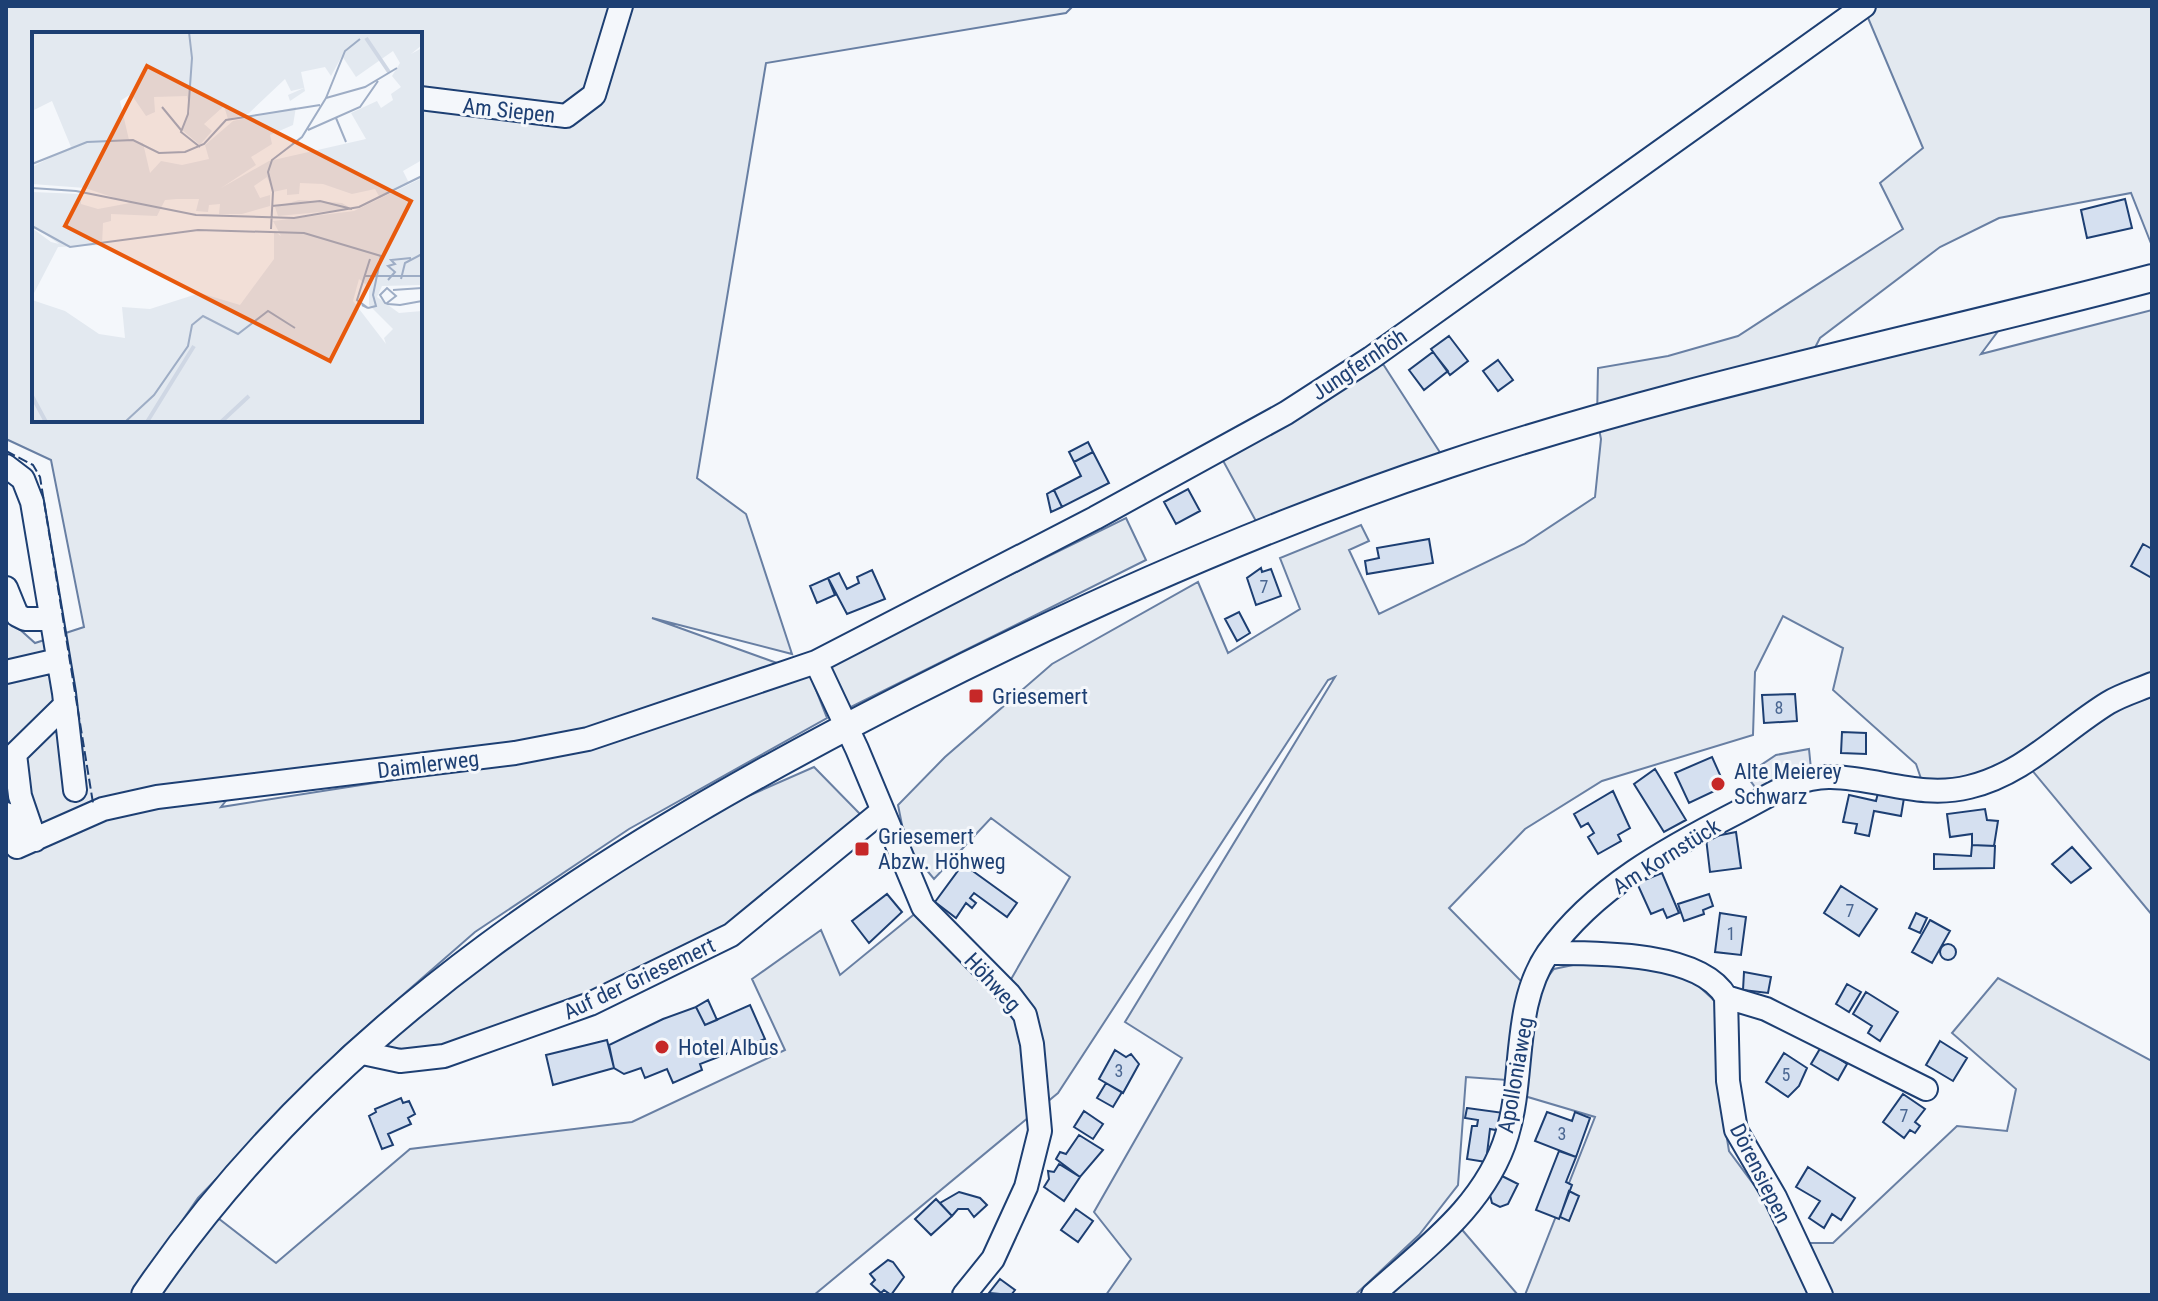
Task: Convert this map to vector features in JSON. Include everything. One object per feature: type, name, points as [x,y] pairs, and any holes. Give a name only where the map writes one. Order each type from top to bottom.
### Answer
[{"type":"main road","points":[[145,1295],[210,1207],[274,1135],[358,1052],[475,952],[701,804],[1026,635],[1239,540],[1453,463],[1597,419],[2152,278]]},
{"type":"street","name":"Am Siepen","points":[[422,98],[566,116],[594,95],[621,6]]},
{"type":"street","name":"Jungfernhöh","points":[[816,662],[992,573],[1286,413],[1371,358],[1864,6]]},
{"type":"street","points":[[6,466],[23,479],[32,502],[75,790]]},
{"type":"street","points":[[6,588],[17,615],[25,619],[50,619]]},
{"type":"street","points":[[6,672],[58,660]]},
{"type":"street","name":"Höhweg","points":[[816,662],[923,907],[1009,994],[1025,1015],[1032,1044],[1040,1131],[1026,1187],[993,1259],[964,1295]]},
{"type":"street","name":"Daimlerweg","points":[[26,843],[103,809],[157,797],[515,753],[588,739],[816,662]]},
{"type":"street","name":"Am Kornstück","points":[[1548,953],[1588,909],[1626,877],[1691,836],[1791,784],[1829,777],[1877,782],[1926,793],[1968,788],[2026,763],[2109,702],[2152,684]]},
{"type":"street","points":[[26,843],[15,754],[64,706]]},
{"type":"street","name":"Auf der Griesemert","points":[[358,1052],[400,1061],[444,1056],[590,1004],[731,935],[882,811]]},
{"type":"street","points":[[6,814],[26,843]]},
{"type":"street","points":[[1548,953],[1602,953],[1651,959],[1695,973],[1715,984],[1726,997],[1766,1009],[1926,1089]]},
{"type":"street","name":"Apolloniaweg","points":[[1373,1295],[1464,1213],[1492,1172],[1507,1134],[1529,989],[1548,953]]},
{"type":"street","name":"Dörensiepen","points":[[1726,997],[1729,1096],[1736,1130],[1775,1197],[1821,1295]]},
{"type":"shaded area","points":[[6,6],[1073,6],[1066,13],[766,63],[697,478],[746,514],[792,654],[652,618],[799,671],[588,737],[233,792],[221,807],[585,750],[809,672],[827,718],[629,829],[475,932],[342,1048],[198,1198],[131,1295],[6,1295],[6,617],[35,643],[84,627],[51,460],[6,439]]},
{"type":"shaded area","points":[[1863,6],[2152,6],[2152,246],[2131,193],[1999,218],[1940,247],[1820,338],[1807,363],[2010,315],[1981,354],[2152,310],[2152,915],[2026,763],[1926,793],[1916,764],[1833,690],[1843,648],[1783,616],[1755,672],[1753,735],[1602,781],[1525,829],[1449,908],[1522,982],[1507,1080],[1466,1077],[1458,1185],[1419,1235],[1355,1295],[1106,1295],[1131,1259],[1094,1212],[1182,1058],[1125,1022],[1335,677],[1328,680],[1058,1093],[814,1295],[160,1295],[214,1215],[276,1263],[410,1149],[632,1122],[785,1050],[752,979],[821,930],[840,975],[923,907],[1010,981],[1070,877],[991,818],[934,879],[906,845],[898,805],[945,757],[1052,664],[1198,582],[1228,653],[1300,609],[1280,558],[1361,525],[1369,541],[1349,550],[1379,614],[1524,544],[1595,497],[1601,439],[1597,419],[1598,368],[1668,356],[1738,336],[1903,229],[1880,183],[1923,148]]},
{"type":"shaded area","points":[[1383,364],[1441,454],[1257,523],[1221,457]]},
{"type":"shaded area","points":[[1126,518],[1146,560],[849,708],[829,664]]},
{"type":"shaded area","points":[[1809,749],[1812,779],[1764,799],[1749,779],[1761,765],[1776,755]]},
{"type":"shaded area","points":[[814,767],[860,814],[731,935],[444,1056],[358,1052],[635,846]]},
{"type":"shaded area","points":[[1611,957],[1693,981],[1716,1002],[1719,1089],[1729,1151],[1797,1243],[1833,1243],[1957,1126],[2007,1131],[2016,1089],[1952,1033],[1998,978],[2152,1061],[2152,1295],[1525,1295],[1595,1117],[1521,1095],[1536,992],[1554,969]]},
{"type":"shaded area","points":[[1458,1225],[1518,1295],[1378,1295]]},
{"type":"building","points":[[2125,199],[2132,228],[2087,238],[2081,210]]},
{"type":"building","points":[[1449,336],[1468,361],[1450,375],[1431,349]]},
{"type":"building","points":[[1433,352],[1448,371],[1424,390],[1409,370]]},
{"type":"building","points":[[1498,360],[1513,380],[1498,391],[1483,371]]},
{"type":"building","points":[[1088,442],[1093,452],[1074,462],[1069,452]]},
{"type":"building","points":[[1093,452],[1109,483],[1062,507],[1054,490],[1081,476],[1074,462]]},
{"type":"building","points":[[1188,489],[1200,511],[1176,524],[1164,502]]},
{"type":"building","points":[[1054,490],[1062,507],[1051,512],[1047,494]]},
{"type":"building","points":[[1429,539],[1433,563],[1367,574],[1365,561],[1379,558],[1377,548]]},
{"type":"building","points":[[2143,544],[2152,549],[2152,578],[2131,566]]},
{"type":"building","points":[[1261,568],[1262,572],[1271,569],[1281,596],[1256,605],[1247,578]]},
{"type":"building","points":[[872,570],[885,599],[847,614],[828,578],[839,573],[847,589],[859,583],[857,577]]},
{"type":"building","points":[[828,578],[835,595],[817,603],[810,586]]},
{"type":"building","points":[[1239,612],[1250,633],[1237,641],[1225,619]]},
{"type":"building","points":[[1795,694],[1797,721],[1764,723],[1762,695]]},
{"type":"building","points":[[1842,732],[1866,733],[1866,754],[1841,753]]},
{"type":"building","points":[[1712,757],[1725,786],[1689,803],[1675,773]]},
{"type":"building","points":[[1655,769],[1686,820],[1664,832],[1634,784]]},
{"type":"building","points":[[1613,791],[1630,828],[1618,835],[1621,841],[1598,854],[1588,837],[1594,833],[1588,823],[1581,827],[1574,814]]},
{"type":"building","points":[[1878,793],[1904,798],[1901,816],[1874,811],[1869,836],[1855,833],[1857,824],[1843,822],[1849,795],[1876,801]]},
{"type":"building","points":[[1985,809],[1987,820],[1998,821],[1994,846],[1972,845],[1972,834],[1950,837],[1947,814]]},
{"type":"building","points":[[1736,832],[1741,868],[1710,872],[1706,838]]},
{"type":"building","points":[[1972,845],[1995,846],[1994,868],[1934,869],[1934,854],[1971,856]]},
{"type":"building","points":[[2072,847],[2091,868],[2071,883],[2052,864]]},
{"type":"building","points":[[963,864],[1017,903],[1007,917],[974,893],[970,898],[976,903],[972,908],[966,903],[956,918],[935,902]]},
{"type":"building","points":[[1662,873],[1679,913],[1667,918],[1663,909],[1651,914],[1637,883]]},
{"type":"building","points":[[1841,886],[1877,909],[1859,936],[1824,913]]},
{"type":"building","points":[[887,894],[902,912],[869,943],[852,921]]},
{"type":"building","points":[[1709,894],[1713,906],[1703,910],[1704,914],[1684,921],[1678,904]]},
{"type":"building","points":[[1720,913],[1746,917],[1741,955],[1715,952]]},
{"type":"building","points":[[1916,913],[1927,918],[1920,933],[1909,928]]},
{"type":"building","points":[[1930,920],[1950,931],[1932,963],[1912,952]]},
{"type":"building","points":[[1948,944],[1954,946],[1954,958],[1948,960],[1942,958],[1940,952],[1942,946]]},
{"type":"building","points":[[1744,972],[1771,977],[1768,993],[1743,990]]},
{"type":"building","points":[[1847,984],[1861,992],[1849,1012],[1836,1004]]},
{"type":"building","points":[[1866,992],[1898,1012],[1880,1041],[1868,1033],[1872,1026],[1853,1014]]},
{"type":"building","points":[[708,1000],[717,1020],[705,1025],[696,1007]]},
{"type":"building","points":[[750,1005],[765,1039],[700,1064],[702,1070],[673,1083],[667,1069],[645,1078],[641,1068],[624,1074],[614,1068],[609,1045],[663,1019],[696,1007],[705,1025]]},
{"type":"building","points":[[607,1040],[614,1068],[553,1085],[546,1055]]},
{"type":"building","points":[[1940,1041],[1967,1058],[1953,1081],[1926,1065]]},
{"type":"building","points":[[1821,1047],[1847,1064],[1838,1080],[1811,1064]]},
{"type":"building","points":[[1115,1050],[1126,1057],[1131,1054],[1139,1064],[1123,1093],[1099,1079]]},
{"type":"building","points":[[1784,1053],[1807,1068],[1799,1086],[1788,1097],[1766,1082]]},
{"type":"building","points":[[1106,1083],[1122,1092],[1113,1107],[1097,1098]]},
{"type":"building","points":[[1903,1094],[1925,1109],[1915,1122],[1920,1126],[1915,1133],[1910,1130],[1904,1138],[1883,1122]]},
{"type":"building","points":[[401,1098],[403,1103],[409,1101],[415,1114],[408,1118],[411,1124],[388,1134],[393,1145],[382,1149],[369,1116],[376,1112],[375,1109]]},
{"type":"building","points":[[1467,1108],[1504,1113],[1501,1131],[1490,1129],[1486,1162],[1467,1159],[1472,1126],[1477,1126],[1478,1120],[1465,1118]]},
{"type":"building","points":[[1084,1111],[1103,1124],[1093,1139],[1074,1127]]},
{"type":"building","points":[[1547,1112],[1572,1121],[1575,1112],[1590,1118],[1576,1157],[1535,1141]]},
{"type":"building","points":[[1079,1135],[1103,1150],[1080,1177],[1056,1159],[1060,1152],[1066,1154]]},
{"type":"building","points":[[1559,1151],[1576,1157],[1566,1182],[1572,1185],[1559,1219],[1536,1210]]},
{"type":"building","points":[[1059,1164],[1080,1177],[1064,1201],[1044,1187],[1049,1179],[1048,1171],[1054,1172]]},
{"type":"building","points":[[1808,1167],[1855,1198],[1841,1220],[1832,1214],[1824,1228],[1809,1218],[1820,1201],[1796,1187]]},
{"type":"building","points":[[1500,1175],[1518,1184],[1508,1204],[1500,1207],[1492,1203],[1490,1195]]},
{"type":"building","points":[[1569,1191],[1579,1196],[1569,1221],[1560,1217]]},
{"type":"building","points":[[959,1192],[980,1198],[987,1205],[974,1217],[968,1209],[958,1209],[952,1216],[940,1203]]},
{"type":"building","points":[[936,1199],[952,1216],[931,1235],[915,1219]]},
{"type":"building","points":[[1076,1209],[1093,1221],[1078,1242],[1061,1230]]},
{"type":"building","points":[[888,1260],[904,1277],[891,1295],[884,1290],[881,1293],[871,1284],[875,1280],[870,1274]]},
{"type":"building","points":[[1000,1279],[1015,1290],[1011,1295],[989,1293]]},
{"type":"fence","points":[[6,451],[33,465],[40,477],[93,803]]},
{"type":"place","name":"Griesemert","points":[[976,696]]},
{"type":"place","name":"Alte Meierey Schwarz","points":[[1718,784]]},
{"type":"place","name":"Griesemert Abzw. Höhweg","points":[[862,849]]},
{"type":"place","name":"Hotel Albus","points":[[662,1047]]}]
